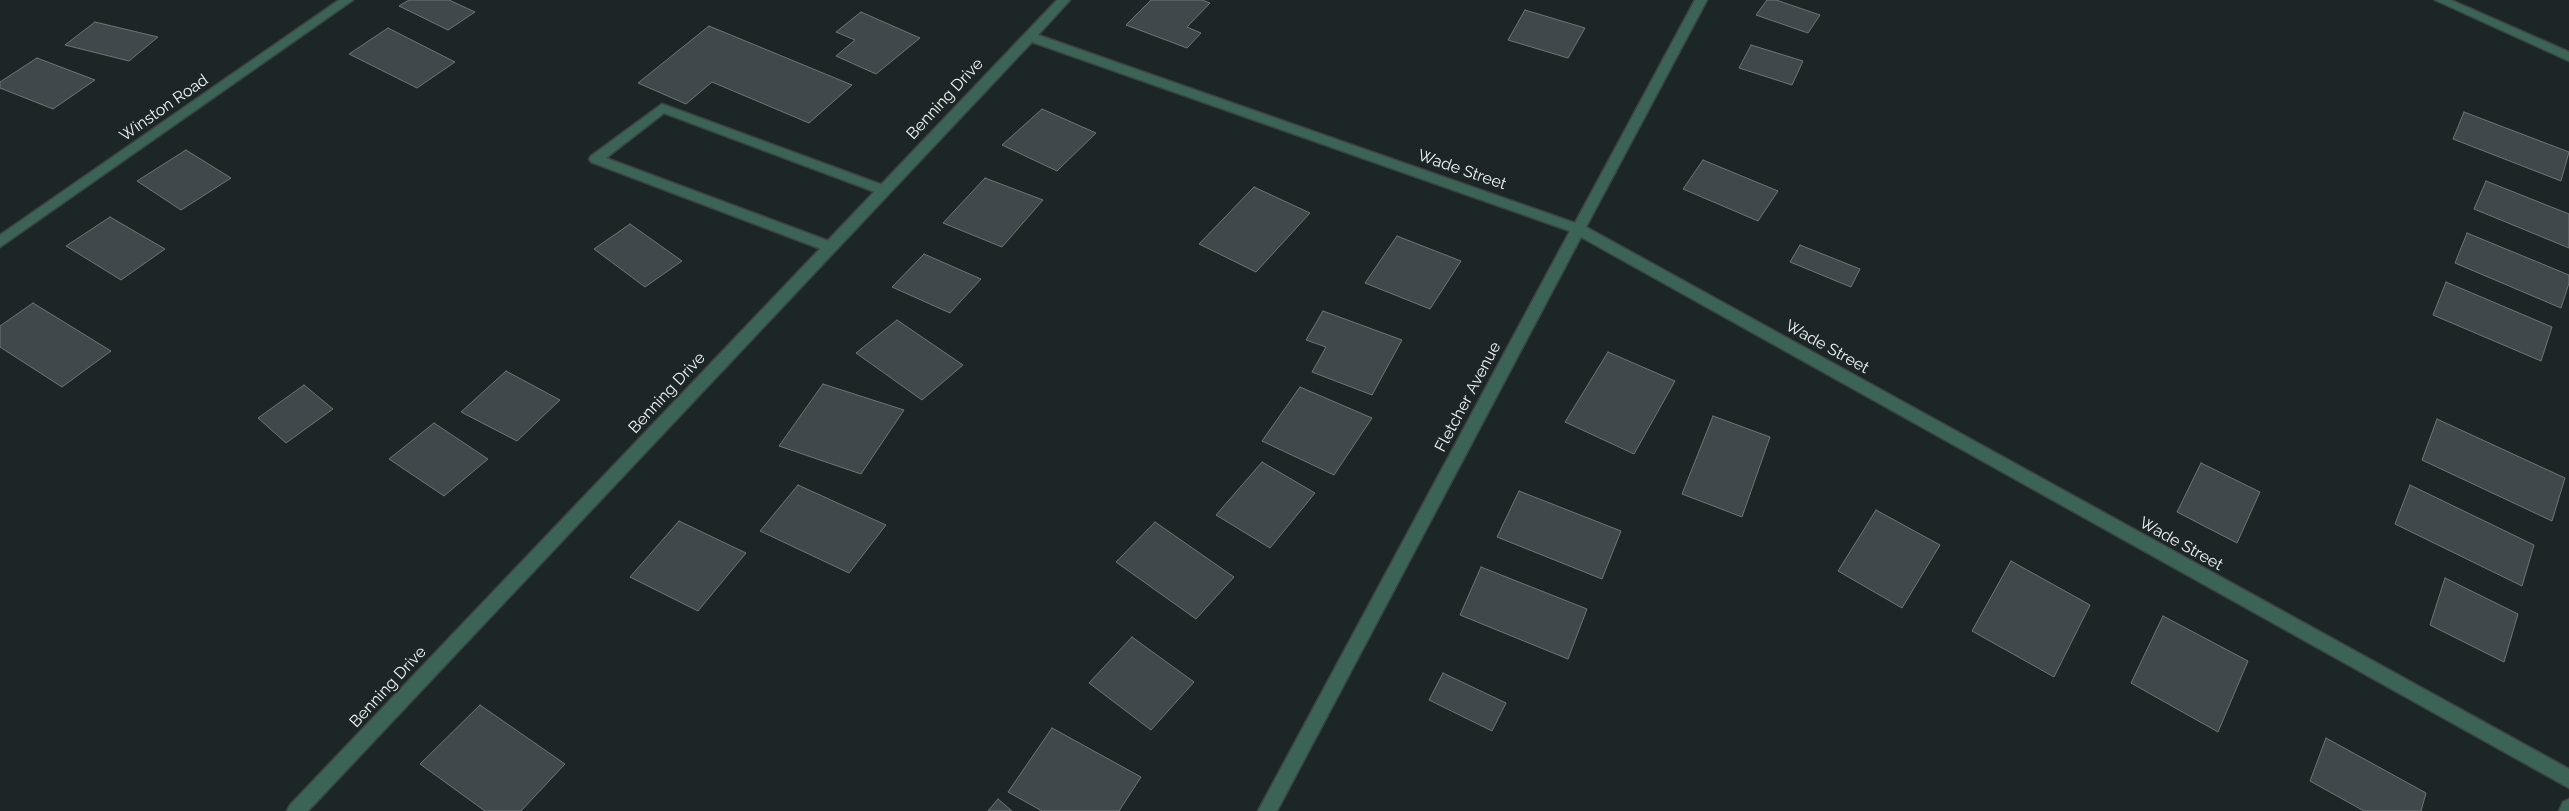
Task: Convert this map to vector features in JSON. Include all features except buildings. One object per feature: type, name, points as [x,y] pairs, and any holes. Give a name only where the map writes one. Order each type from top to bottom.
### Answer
[{"type":"street","name":"Winston Road","points":[[0,242],[347,0]]},
{"type":"street","name":"Benning Drive","points":[[296,811],[1064,0]]},
{"type":"street","name":"Fletcher Avenue","points":[[1267,811],[1701,0]]},
{"type":"street","points":[[2442,0],[2569,57]]},
{"type":"street","name":"Wade Street","points":[[1028,36],[1578,229],[2569,779]]},
{"type":"street","points":[[829,247],[596,159],[662,108],[883,190]]}]
